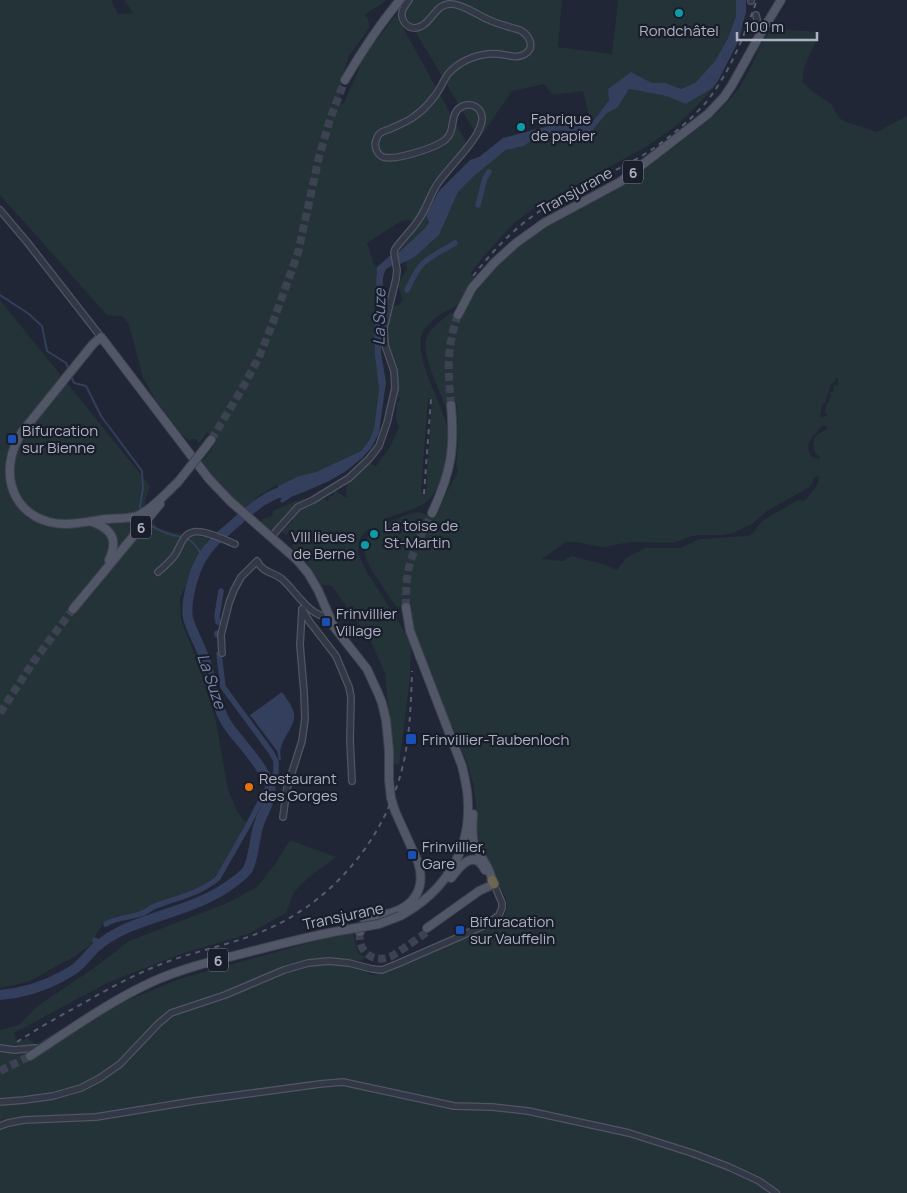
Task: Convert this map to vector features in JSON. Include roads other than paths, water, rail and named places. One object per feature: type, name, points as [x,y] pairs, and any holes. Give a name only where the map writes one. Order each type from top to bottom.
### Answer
[{"type":"main road","points":[[346,80],[362,51],[400,0]]},
{"type":"main road","name":"Transjurane","points":[[458,315],[462,304],[472,288],[494,263],[516,243],[544,223],[620,182],[708,114],[732,85],[781,0]]},
{"type":"main road","points":[[178,482],[150,508],[139,515],[93,522],[60,523],[46,521],[30,512],[20,502],[13,491],[9,474],[10,458],[13,446],[22,432],[86,352],[101,337],[209,479],[230,502],[297,560],[308,573],[338,632],[367,669],[382,703],[388,735],[388,780],[390,794],[395,811],[421,873],[420,885],[415,898],[405,907],[382,915],[360,931]]},
{"type":"main road","points":[[432,513],[442,492],[451,462],[453,448],[451,406]]},
{"type":"main road","name":"6","points":[[74,609],[178,482],[209,441]]},
{"type":"main road","points":[[93,522],[105,527],[113,540],[113,552],[103,573]]},
{"type":"main road","name":"Transjurane","points":[[30,1056],[116,1001],[169,975],[210,962],[317,934],[360,931],[400,916],[424,902],[441,885],[459,855],[463,844],[468,816],[467,789],[458,754],[410,630],[406,607]]},
{"type":"main road","points":[[467,789],[473,804],[473,839],[493,882]]},
{"type":"main road","points":[[441,885],[450,880],[462,864],[473,860],[483,866],[493,882]]},
{"type":"main road","points":[[427,928],[493,882]]},
{"type":"street","points":[[269,535],[298,507],[349,478],[369,460],[379,446],[387,424],[394,394],[394,371],[386,345],[384,328],[395,284],[395,249],[420,218],[436,186],[472,142],[481,126],[481,113],[473,104],[462,106],[454,114],[452,129],[446,140],[427,149],[401,156],[390,158],[378,154],[375,143],[377,136],[417,114],[430,102],[448,75],[465,61],[476,56],[488,54],[521,56],[526,54],[530,48],[528,37],[520,30],[488,20],[452,3],[440,7],[424,24],[416,28],[410,27],[404,23],[402,16],[402,10],[409,0]]},
{"type":"street","points":[[756,15],[759,28]]},
{"type":"street","points":[[0,210],[101,337]]},
{"type":"street","points":[[158,572],[171,560],[186,536],[191,533],[214,535],[235,544]]},
{"type":"street","points":[[222,654],[221,635],[229,603],[241,577],[257,561],[264,571],[281,579],[301,600],[319,614],[324,617],[330,617]]},
{"type":"street","points":[[283,817],[287,788],[302,740],[305,719],[300,645],[301,600]]},
{"type":"street","points":[[302,610],[336,656],[350,687],[352,781]]},
{"type":"street","points":[[0,1102],[53,1096],[81,1088],[120,1064],[171,1013],[225,995],[284,970],[308,963],[329,961],[382,970],[459,937],[487,924],[499,915],[502,903],[493,882]]},
{"type":"street","points":[[0,1048],[14,1050],[35,1048]]},
{"type":"street","points":[[0,1126],[24,1120],[78,1119],[103,1116],[194,1101],[343,1082],[454,1106],[492,1107],[528,1111],[630,1133],[729,1167],[759,1181],[776,1193]]},
{"type":"water","name":"La Suze","points":[[736,0],[746,0],[746,12],[739,40],[713,88],[686,104],[666,96],[629,89],[618,107],[606,114],[593,130],[587,133],[580,134],[561,130],[532,140],[524,146],[506,150],[474,176],[458,192],[439,235],[415,257],[386,269],[383,277],[381,353],[386,382],[379,433],[371,448],[346,471],[282,503],[280,501],[282,498],[279,498],[278,486],[299,476],[316,472],[361,451],[370,439],[374,428],[379,390],[374,330],[378,306],[377,267],[391,255],[397,254],[425,228],[429,222],[426,215],[439,191],[470,160],[479,157],[503,138],[556,124],[591,124],[609,100],[608,89],[631,72],[652,83],[666,83],[681,89],[695,83],[715,61],[728,38],[736,16]]},
{"type":"water","points":[[282,692],[292,708],[294,719],[282,744],[281,760],[279,760],[277,751],[250,715]]},
{"type":"waterway","points":[[478,205],[485,178],[489,172]]},
{"type":"waterway","points":[[407,290],[424,263],[455,243]]},
{"type":"waterway","points":[[0,295],[29,314],[42,326],[47,351],[66,363],[69,370]]},
{"type":"waterway","points":[[70,374],[74,383],[86,386],[101,416],[142,471],[141,512]]},
{"type":"waterway","name":"La Suze","points":[[0,995],[16,993],[54,981],[75,968],[95,948],[114,934],[209,897],[234,882],[248,869],[258,827],[271,790],[263,771],[229,727],[221,712],[187,611],[196,569],[213,543],[264,500],[291,489]]},
{"type":"waterway","points":[[147,522],[152,527],[191,541],[203,557]]},
{"type":"waterway","points":[[218,622],[217,616],[221,591]]},
{"type":"waterway","name":"La Suze","points":[[106,924],[142,913],[153,907],[195,892],[218,878],[276,772],[276,761],[271,752],[223,687],[219,654]]},
{"type":"waterway","points":[[95,940],[96,947]]},
{"type":"tunnel","points":[[211,440],[259,357],[272,325],[298,253],[319,157],[330,119],[345,80]]},
{"type":"tunnel","points":[[451,405],[449,360],[451,339],[458,315]]},
{"type":"tunnel","points":[[406,607],[409,566],[415,548],[432,513]]},
{"type":"tunnel","points":[[0,713],[34,661],[73,609]]},
{"type":"tunnel","points":[[360,932],[360,940],[366,953],[383,959],[397,953],[427,932],[427,928]]},
{"type":"tunnel","points":[[0,1071],[30,1056]]},
{"type":"railway","points":[[473,276],[503,242],[528,220],[560,199],[650,151],[694,115],[712,95],[728,70],[757,0]]},
{"type":"railway","points":[[424,494],[431,399]]},
{"type":"railway","points":[[17,1042],[107,990],[145,971],[177,958],[243,939],[268,929],[315,901],[336,883],[370,841],[384,817],[395,791],[403,765],[407,742],[411,707],[412,671]]},
{"type":"place","name":"Rondchâtel","points":[[679,13]]},
{"type":"place","name":"Fabrique de papier","points":[[521,127]]},
{"type":"place","name":"Bifurcation sur Bienne","points":[[12,439]]},
{"type":"place","name":"La toise de St-Martin","points":[[374,534]]},
{"type":"place","name":"VIII lieues de Berne","points":[[365,545]]},
{"type":"place","name":"Frinvillier Village","points":[[326,622]]},
{"type":"place","name":"Frinvillier-Taubenloch","points":[[411,739]]},
{"type":"place","name":"Restaurant des Gorges","points":[[249,787]]},
{"type":"place","name":"Frinvillier, Gare","points":[[412,855]]},
{"type":"place","name":"Bifuracation sur Vauffelin","points":[[460,930]]}]
